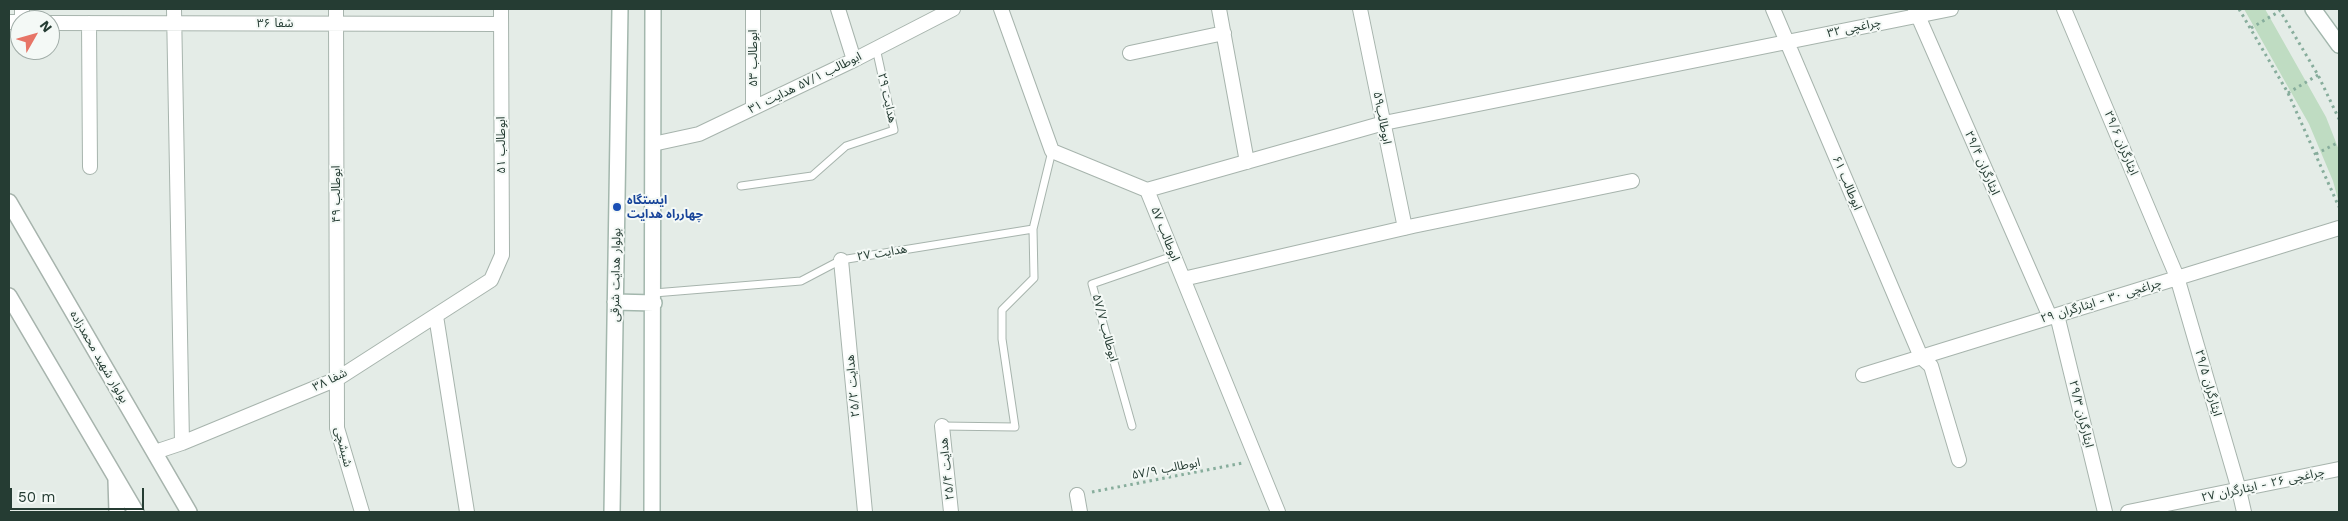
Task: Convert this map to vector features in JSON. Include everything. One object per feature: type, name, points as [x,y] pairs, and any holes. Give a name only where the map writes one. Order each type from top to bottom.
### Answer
[{"type":"main road","name":"بولوار هدایت شرقی","points":[[612,512],[620,9]]},
{"type":"main road","points":[[652,512],[654,298],[653,9]]},
{"type":"main road","points":[[2312,9],[2339,45]]},
{"type":"main road","name":"بولوار شهید محمدزاده","points":[[9,202],[190,512]]},
{"type":"main road","points":[[9,296],[136,512]]},
{"type":"main road","points":[[615,302],[654,298]]},
{"type":"main road","points":[[116,478],[117,512]]},
{"type":"street","points":[[174,9],[182,443]]},
{"type":"street","name":"ابوطالب ۴۹","points":[[336,9],[337,379]]},
{"type":"street","name":"ابوطالب ۵۱","points":[[491,280],[502,255],[501,9]]},
{"type":"street","name":"ابوطالب ۵۳","points":[[754,9],[754,108]]},
{"type":"street","points":[[838,9],[854,60]]},
{"type":"street","name":"ابوطالب ۵۷/۱ هدایت ۳۱","points":[[653,144],[699,134],[854,60],[953,9]]},
{"type":"street","points":[[1001,9],[1052,151]]},
{"type":"street","points":[[1219,9],[1247,162]]},
{"type":"street","name":"ابوطالب۵۹","points":[[1360,9],[1405,228]]},
{"type":"street","name":"ابوطالب ۶۱","points":[[1773,9],[1921,358],[1931,366],[1959,460]]},
{"type":"street","name":"چراغچی ۳۲","points":[[1147,190],[1384,123],[1787,42],[1916,12],[1951,9]]},
{"type":"street","name":"ایثارگران ۲۹/۶","points":[[2064,9],[2177,277]]},
{"type":"street","name":"ایثارگران ۲۹/۴","points":[[1916,12],[2053,316]]},
{"type":"street","name":"شفا ۳۶","points":[[60,22],[501,24]]},
{"type":"street","points":[[89,23],[90,167]]},
{"type":"street","points":[[1130,53],[1224,33]]},
{"type":"street","name":"ابوطالب ۵۷","points":[[1052,151],[1147,190],[1278,512]]},
{"type":"street","points":[[1183,279],[1405,228],[1632,181]]},
{"type":"street","name":"چراغچی ۳۰ - ایثارگران ۲۹","points":[[1863,375],[2339,228]]},
{"type":"street","name":"هدایت ۲۵/۲","points":[[841,260],[865,512]]},
{"type":"street","name":"ایثارگران ۲۹/۵","points":[[2177,277],[2244,512]]},
{"type":"street","name":"شفا ۳۸","points":[[154,452],[182,443],[337,379],[491,280]]},
{"type":"street","points":[[436,316],[467,512]]},
{"type":"street","name":"ایثارگران ۲۹/۳","points":[[2053,316],[2105,512]]},
{"type":"street","name":"شیشچی","points":[[337,379],[337,428],[362,512]]},
{"type":"street","name":"هدایت ۲۵/۴","points":[[942,426],[951,512]]},
{"type":"street","name":"چراغچی ۲۶ - ایثارگران ۲۷","points":[[2128,512],[2339,469]]},
{"type":"street","points":[[1077,495],[1080,512]]},
{"type":"lane","name":"هدایت ۲۹","points":[[741,186],[812,176],[846,146],[894,130],[876,48]]},
{"type":"lane","points":[[942,426],[1015,427],[1002,339],[1002,310],[1034,278],[1033,229],[1052,151]]},
{"type":"lane","name":"هدایت ۲۷","points":[[654,298],[801,281],[841,260],[1033,229]]},
{"type":"lane","name":"ابوطالب ۵۷/۷","points":[[1132,426],[1092,284],[1173,256]]},
{"type":"path","points":[[2240,9],[2288,94],[2339,207]]},
{"type":"path","points":[[2251,28],[2280,10],[2318,75],[2339,119]]},
{"type":"path","points":[[2288,94],[2318,75]]},
{"type":"path","points":[[2316,154],[2339,142]]},
{"type":"path","name":"ابوطالب ۵۷/۹","points":[[1077,495],[1257,460]]},
{"type":"green space","points":[[2244,9],[2265,9],[2326,117],[2339,150],[2339,203],[2333,181],[2309,124]]},
{"type":"place","name":"ایستگاه چهارراه هدایت","points":[[617,207]]}]
